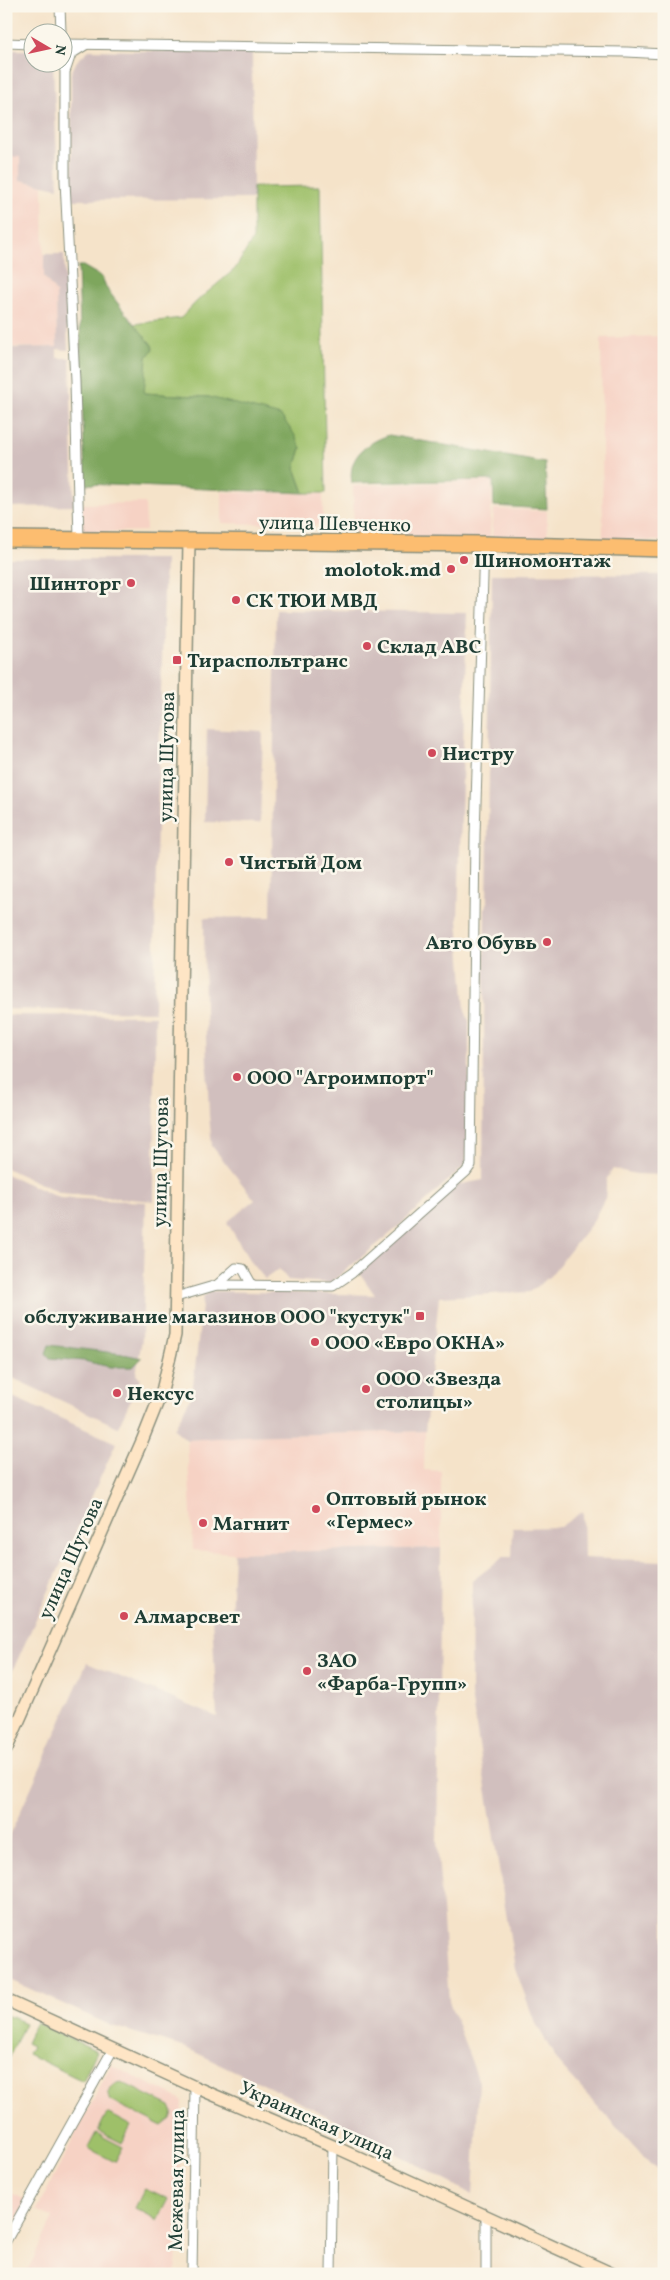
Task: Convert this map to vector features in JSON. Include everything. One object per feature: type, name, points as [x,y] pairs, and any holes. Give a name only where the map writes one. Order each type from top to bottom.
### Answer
[{"type":"highway","name":"улица Шевченко","points":[[6,539],[484,544],[664,549]]},
{"type":"street","points":[[60,6],[61,22]]},
{"type":"street","points":[[6,43],[22,44]]},
{"type":"street","points":[[72,44],[607,51],[664,54]]},
{"type":"street","points":[[72,53],[89,44]]},
{"type":"street","points":[[65,72],[65,181],[74,350],[79,540]]},
{"type":"street","name":"улица Шутова","points":[[6,1750],[157,1406],[169,1366],[175,1335],[189,541]]},
{"type":"street","points":[[176,1298],[217,1285],[334,1286],[352,1273],[466,1172],[471,1164],[476,835],[484,544]]},
{"type":"street","points":[[217,1285],[236,1268],[243,1269],[252,1285]]},
{"type":"street","name":"Украинская улица","points":[[6,2000],[195,2087],[333,2146],[599,2270],[613,2274]]},
{"type":"street","points":[[6,2241],[113,2049]]},
{"type":"street","name":"Межевая улица","points":[[192,2274],[195,2087]]},
{"type":"street","points":[[331,2274],[333,2146]]},
{"type":"street","points":[[486,2216],[486,2274]]},
{"type":"shaded area","points":[[6,50],[22,50],[22,72],[53,72],[58,188],[20,180],[20,157],[6,156]]},
{"type":"shaded area","points":[[89,50],[252,53],[253,199],[72,200],[71,73],[77,61]]},
{"type":"shaded area","points":[[6,156],[20,156],[20,180],[43,185],[44,277],[56,292],[57,347],[6,347]]},
{"type":"shaded area","points":[[44,254],[64,254],[68,350],[57,349],[57,358],[70,358],[74,506],[6,507],[6,348],[57,347],[56,292],[44,277]]},
{"type":"shaded area","points":[[664,336],[664,541],[603,540],[601,338]]},
{"type":"shaded area","points":[[492,481],[490,541],[354,541],[353,486]]},
{"type":"shaded area","points":[[222,492],[323,494],[323,525],[222,523]]},
{"type":"shaded area","points":[[145,503],[146,531],[81,532],[81,504]]},
{"type":"shaded area","points":[[494,509],[547,511],[547,541],[492,540]]},
{"type":"shaded area","points":[[6,559],[165,559],[156,861],[154,1012],[6,1009]]},
{"type":"shaded area","points":[[492,574],[664,575],[664,1175],[636,1174],[613,1169],[606,1180],[606,1196],[592,1223],[550,1276],[530,1292],[439,1297],[425,1431],[245,1436],[187,1440],[174,1429],[192,1395],[203,1297],[210,1291],[375,1295],[359,1272],[456,1185],[483,1180],[485,907],[487,906]]},
{"type":"shaded area","points":[[276,610],[467,613],[458,919],[465,1011],[469,1021],[469,1106],[466,1164],[391,1233],[330,1283],[288,1280],[279,1269],[265,1279],[248,1258],[227,1222],[255,1200],[212,1146],[209,1115],[204,918],[271,917]]},
{"type":"shaded area","points":[[207,729],[263,732],[260,823],[205,822]]},
{"type":"shaded area","points":[[6,1015],[155,1016],[154,1201],[61,1193],[6,1168]]},
{"type":"shaded area","points":[[6,1174],[60,1198],[146,1202],[142,1339],[136,1375],[141,1378],[118,1427],[6,1375]]},
{"type":"shaded area","points":[[6,1394],[116,1443],[6,1685]]},
{"type":"shaded area","name":"Оптовый рынок «Гермес»","points":[[425,1431],[424,1470],[441,1471],[441,1548],[234,1553],[193,1550],[187,1440],[245,1436]]},
{"type":"shaded area","points":[[583,1511],[584,1558],[664,1561],[664,2173],[650,2164],[559,2064],[534,2020],[515,1968],[471,1695],[472,1581],[503,1557],[512,1557],[513,1528],[560,1527]]},
{"type":"shaded area","points":[[441,1548],[437,1841],[449,2001],[479,2082],[473,2195],[301,2102],[186,2048],[112,2026],[6,1978],[6,1844],[87,1663],[217,1717],[212,1617],[231,1617],[234,1553]]},
{"type":"shaded area","points":[[111,2065],[182,2100],[176,2268],[173,2274],[26,2274],[53,2218],[37,2210]]},
{"type":"shaded area","points":[[6,2190],[27,2201],[6,2241]]},
{"type":"green space","points":[[320,186],[326,493],[304,493],[295,468],[301,448],[209,397],[143,393],[147,357],[153,349],[152,345],[134,324],[181,318],[197,301],[235,269],[253,239],[253,187]]},
{"type":"green space","points":[[78,266],[83,266],[102,277],[107,289],[152,345],[153,349],[147,357],[144,393],[209,397],[281,416],[301,448],[295,468],[304,493],[85,484]]},
{"type":"green space","points":[[389,435],[545,463],[547,509],[494,506],[493,480],[352,483],[351,474],[355,458],[373,442]]},
{"type":"green space","points":[[49,1345],[142,1358],[133,1367],[110,1367],[84,1361],[50,1358],[46,1353]]},
{"type":"green space","points":[[6,2015],[25,2023],[6,2064]]},
{"type":"green space","points":[[36,2022],[97,2051],[83,2081],[28,2054],[32,2046],[26,2043]]},
{"type":"green space","points":[[121,2082],[170,2106],[173,2113],[171,2119],[162,2126],[111,2101],[110,2088],[114,2084]]},
{"type":"green space","points":[[107,2113],[131,2126],[122,2143],[98,2131]]},
{"type":"green space","points":[[96,2133],[123,2147],[115,2162],[88,2148]]},
{"type":"green space","points":[[145,2188],[169,2199],[158,2220],[135,2208]]},
{"type":"place","name":"Шиномонтаж","points":[[464,560]]},
{"type":"place","name":"molotok.md","points":[[451,569]]},
{"type":"place","name":"Шинторг","points":[[131,583]]},
{"type":"place","name":"СК ТЮИ МВД","points":[[236,600]]},
{"type":"place","name":"Склад АВС","points":[[367,646]]},
{"type":"place","name":"Тираспольтранс","points":[[177,660]]},
{"type":"place","name":"Нистру","points":[[432,753]]},
{"type":"place","name":"Чистый Дом","points":[[229,862]]},
{"type":"place","name":"Авто Обувь","points":[[547,942]]},
{"type":"place","name":"ООО \"Агроимпорт\"","points":[[237,1077]]},
{"type":"place","name":"обслуживание магазинов ООО \"кустук\"","points":[[420,1316]]},
{"type":"place","name":"ООО «Евро ОКНА»","points":[[315,1342]]},
{"type":"place","name":"ООО «Звезда столицы»","points":[[366,1389]]},
{"type":"place","name":"Нексус","points":[[117,1393]]},
{"type":"place","name":"Оптовый рынок «Гермес»","points":[[316,1509]]},
{"type":"place","name":"Магнит","points":[[203,1523]]},
{"type":"place","name":"Алмарсвет","points":[[124,1616]]},
{"type":"place","name":"ЗАО «Фарба-Групп»","points":[[307,1671]]}]
